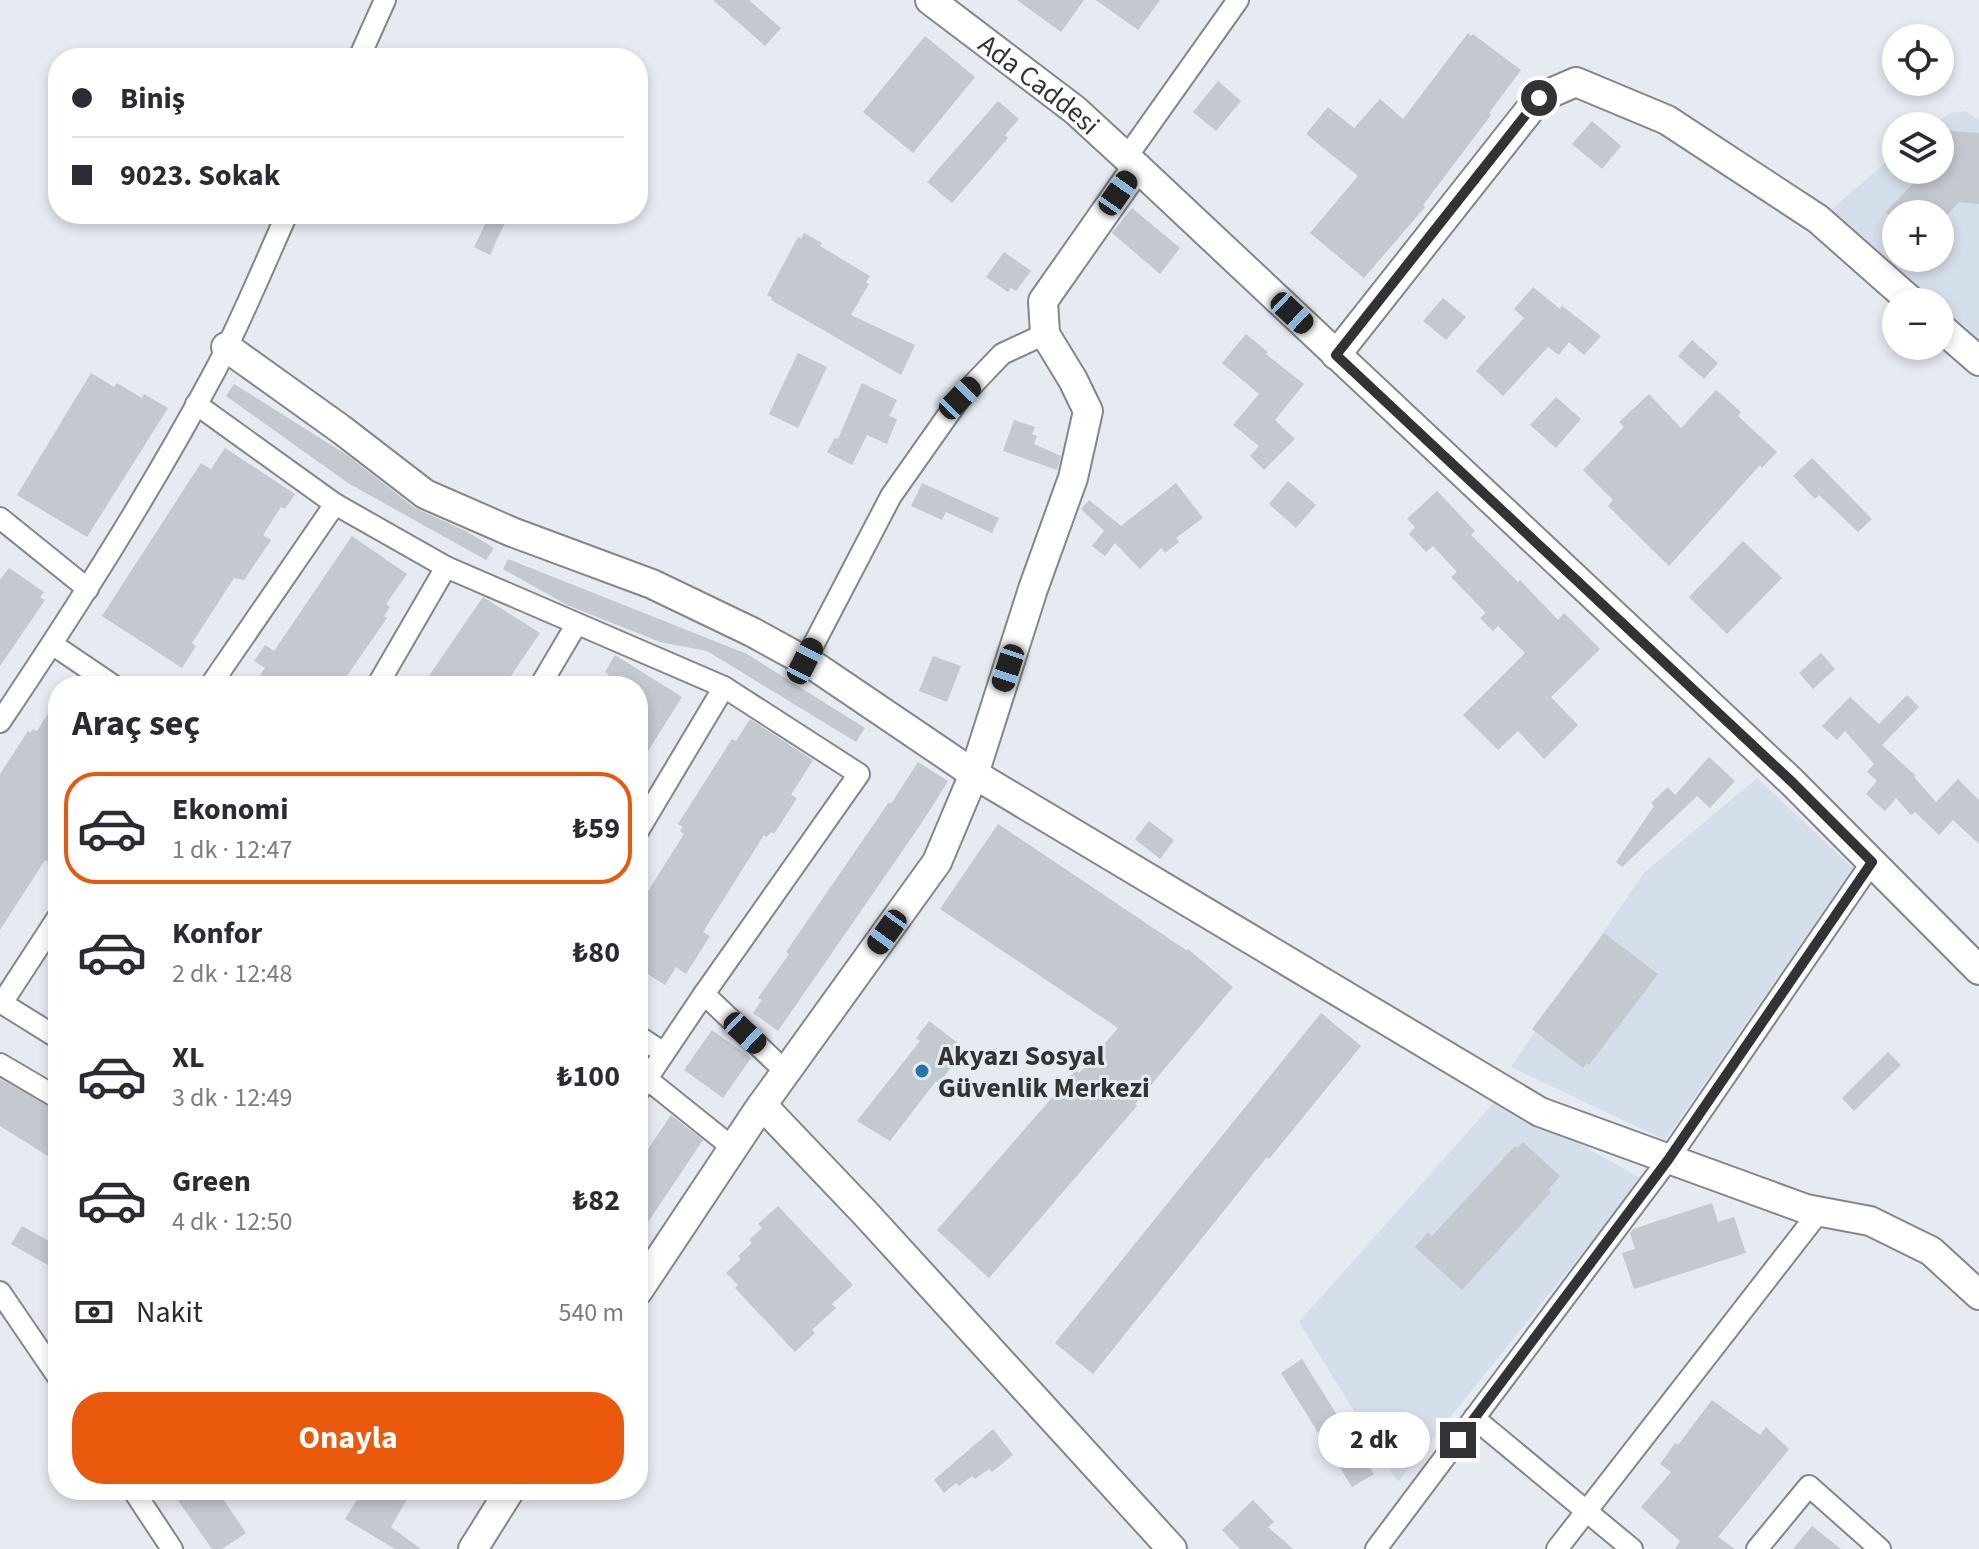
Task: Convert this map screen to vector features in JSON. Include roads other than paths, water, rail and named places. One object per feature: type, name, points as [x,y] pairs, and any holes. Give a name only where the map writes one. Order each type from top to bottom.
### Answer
[{"type":"main road","name":"Ada Caddesi","points":[[930,0],[1075,110],[1792,782],[1979,970]]},
{"type":"main road","points":[[1336,355],[1539,98],[1576,82],[1680,128],[1818,219],[1896,288]]},
{"type":"main road","points":[[648,1276],[762,1105],[937,862],[974,774],[1033,589],[1073,478],[1088,411],[1045,334],[1043,301],[1131,163]]},
{"type":"main road","points":[[1954,339],[1979,361]]},
{"type":"main road","points":[[226,347],[425,494],[512,532],[652,584],[805,661],[974,774],[1540,1112],[1819,1212],[1870,1221],[1931,1251],[1979,1295]]},
{"type":"main road","points":[[762,1105],[865,1213],[1172,1549]]},
{"type":"main road","points":[[473,1549],[504,1500]]},
{"type":"street","points":[[363,48],[385,0]]},
{"type":"street","points":[[1131,163],[1238,0]]},
{"type":"street","points":[[0,722],[88,589],[196,404],[282,224]]},
{"type":"street","points":[[805,661],[891,496],[960,398],[1002,354],[1045,334]]},
{"type":"street","points":[[196,404],[335,504],[446,567],[724,687],[859,774],[648,1077]]},
{"type":"street","points":[[217,676],[335,504]]},
{"type":"street","points":[[0,518],[88,589]]},
{"type":"street","points":[[383,676],[446,567]]},
{"type":"street","points":[[546,676],[576,625]]},
{"type":"street","points":[[52,644],[99,676]]},
{"type":"street","points":[[648,814],[724,687]]},
{"type":"street","points":[[1376,1549],[1668,1160],[1872,862]]},
{"type":"street","points":[[48,932],[1,1002],[48,1032]]},
{"type":"street","points":[[704,994],[786,1072]]},
{"type":"street","points":[[648,1043],[664,1053]]},
{"type":"street","points":[[0,1064],[48,1092]]},
{"type":"street","points":[[648,1090],[733,1148]]},
{"type":"street","points":[[1557,1549],[1819,1212]]},
{"type":"street","points":[[0,1292],[48,1362]]},
{"type":"street","points":[[1474,1418],[1632,1549]]},
{"type":"street","points":[[1757,1549],[1809,1486],[1880,1549]]},
{"type":"street","points":[[140,1500],[172,1549]]},
{"type":"place","name":"Akyazı Sosyal Güvenlik Merkezi","points":[[922,1071]]}]
